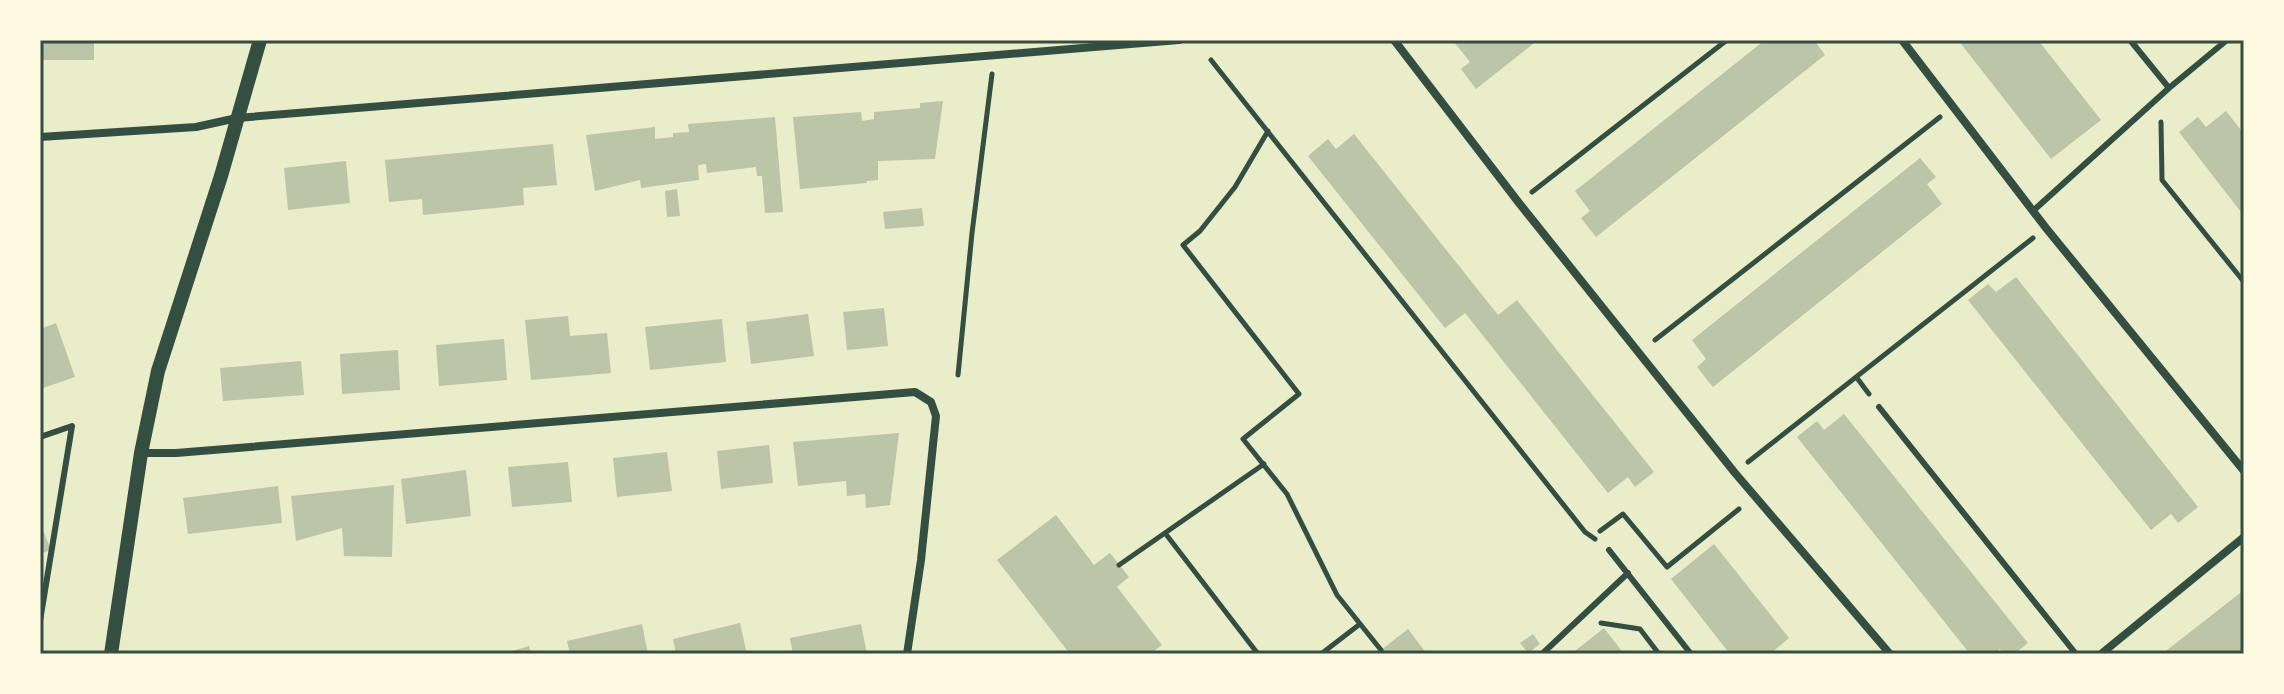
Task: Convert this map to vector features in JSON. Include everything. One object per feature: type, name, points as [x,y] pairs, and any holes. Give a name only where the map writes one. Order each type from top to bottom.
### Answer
[{"type":"street","points":[[111,654],[141,453],[158,371],[221,176],[260,40]]},
{"type":"street","points":[[40,137],[196,127],[237,118],[1179,40]]},
{"type":"street","points":[[1394,40],[1638,353],[1735,473],[1890,654]]},
{"type":"street","points":[[1902,40],[2046,228],[2244,471]]},
{"type":"street","points":[[141,453],[176,453],[915,392],[931,402],[936,416],[921,560],[907,654]]},
{"type":"street","points":[[2101,654],[2244,537]]},
{"type":"lane","points":[[2130,40],[2169,88]]},
{"type":"lane","points":[[2033,211],[2227,40]]},
{"type":"lane","points":[[1879,407],[2076,654]]},
{"type":"lane","points":[[40,437],[72,426],[40,621]]},
{"type":"lane","points":[[1609,550],[1691,654]]},
{"type":"lane","points":[[1542,654],[1628,573]]},
{"type":"path","points":[[1519,203],[1727,40]]},
{"type":"path","points":[[1211,60],[1575,519],[1609,550]]},
{"type":"path","points":[[958,375],[992,72]]},
{"type":"path","points":[[2153,103],[2161,117],[2162,180],[2244,282]]},
{"type":"path","points":[[1638,353],[1953,106]]},
{"type":"path","points":[[1268,131],[1235,187],[1200,231],[1183,245],[1299,394],[1243,439],[1287,494],[1337,595],[1381,650]]},
{"type":"path","points":[[1735,473],[2046,228]]},
{"type":"path","points":[[1119,565],[1264,464]]},
{"type":"path","points":[[1593,538],[1623,514],[1667,567],[1755,496]]},
{"type":"path","points":[[1165,533],[1258,654]]},
{"type":"path","points":[[1579,620],[1640,629],[1659,654]]},
{"type":"path","points":[[1321,654],[1360,624]]},
{"type":"building","points":[[40,40],[94,40],[94,60],[40,60]]},
{"type":"building","points":[[1538,40],[1476,89],[1461,69],[1470,62],[1454,42]]},
{"type":"building","points":[[1765,40],[1814,40],[1825,55],[1596,237],[1581,218],[1590,211],[1575,191]]},
{"type":"building","points":[[1958,40],[2038,40],[2101,120],[2051,159]]},
{"type":"building","points":[[943,101],[935,159],[878,161],[878,180],[800,189],[793,117],[861,112],[862,121],[874,119],[874,112],[920,108],[920,103]]},
{"type":"building","points":[[2226,111],[2244,134],[2244,216],[2179,132],[2198,117],[2206,127]]},
{"type":"building","points":[[775,117],[783,212],[765,213],[762,176],[757,176],[756,167],[707,173],[706,164],[698,165],[699,180],[641,188],[640,180],[595,191],[586,135],[655,127],[655,139],[689,132],[688,124]]},
{"type":"building","points":[[1354,134],[1498,315],[1517,300],[1654,472],[1635,487],[1628,477],[1608,493],[1465,313],[1445,328],[1308,156],[1328,139],[1336,149]]},
{"type":"building","points":[[553,144],[557,185],[523,188],[524,205],[423,215],[422,199],[389,202],[385,160]]},
{"type":"building","points":[[1920,158],[1936,177],[1927,184],[1942,204],[1713,387],[1697,367],[1706,359],[1692,340]]},
{"type":"building","points":[[346,161],[350,203],[288,210],[284,168]]},
{"type":"building","points":[[677,189],[680,216],[667,217],[665,191]]},
{"type":"building","points":[[922,208],[924,226],[885,229],[883,212]]},
{"type":"building","points":[[2016,277],[2198,507],[2178,523],[2171,514],[2151,530],[1968,300],[1988,284],[1996,292]]},
{"type":"building","points":[[884,308],[888,346],[847,350],[843,312]]},
{"type":"building","points":[[808,314],[814,356],[751,364],[746,322]]},
{"type":"building","points":[[568,316],[570,336],[607,333],[611,373],[531,380],[525,320]]},
{"type":"building","points":[[722,319],[726,362],[650,370],[645,327]]},
{"type":"building","points":[[56,323],[75,377],[40,389],[40,329]]},
{"type":"building","points":[[504,339],[507,380],[439,386],[436,345]]},
{"type":"building","points":[[398,350],[400,390],[342,394],[340,354]]},
{"type":"building","points":[[301,361],[304,395],[223,401],[220,368]]},
{"type":"building","points":[[1844,414],[2028,643],[2014,654],[2003,654],[2000,649],[1994,654],[1970,654],[1797,437],[1817,421],[1824,430]]},
{"type":"building","points":[[899,433],[890,505],[866,508],[865,494],[847,496],[846,481],[798,486],[793,442]]},
{"type":"building","points":[[769,445],[773,483],[721,489],[717,451]]},
{"type":"building","points":[[667,452],[672,491],[617,497],[613,458]]},
{"type":"building","points":[[568,462],[572,502],[512,507],[508,467]]},
{"type":"building","points":[[466,470],[471,516],[406,524],[401,479]]},
{"type":"building","points":[[394,485],[392,557],[344,556],[342,528],[296,541],[291,496]]},
{"type":"building","points":[[278,486],[282,523],[188,534],[183,498]]},
{"type":"building","points":[[1056,515],[1094,565],[1110,553],[1129,577],[1117,587],[1162,645],[1150,654],[1070,654],[997,560]]},
{"type":"building","points":[[40,523],[51,550],[40,554]]},
{"type":"building","points":[[1714,544],[1789,638],[1770,654],[1730,654],[1671,579]]},
{"type":"building","points":[[2244,590],[2244,654],[2162,654]]},
{"type":"building","points":[[740,623],[747,654],[676,654],[673,639]]},
{"type":"building","points":[[642,624],[648,654],[570,654],[567,641]]},
{"type":"building","points":[[861,624],[867,654],[793,654],[790,638]]},
{"type":"building","points":[[1604,628],[1624,654],[1571,654],[1599,632]]},
{"type":"building","points":[[1408,629],[1427,654],[1376,654],[1381,650]]},
{"type":"building","points":[[1533,634],[1540,644],[1528,653],[1520,643]]},
{"type":"building","points":[[529,646],[531,654],[506,654],[506,653]]}]
